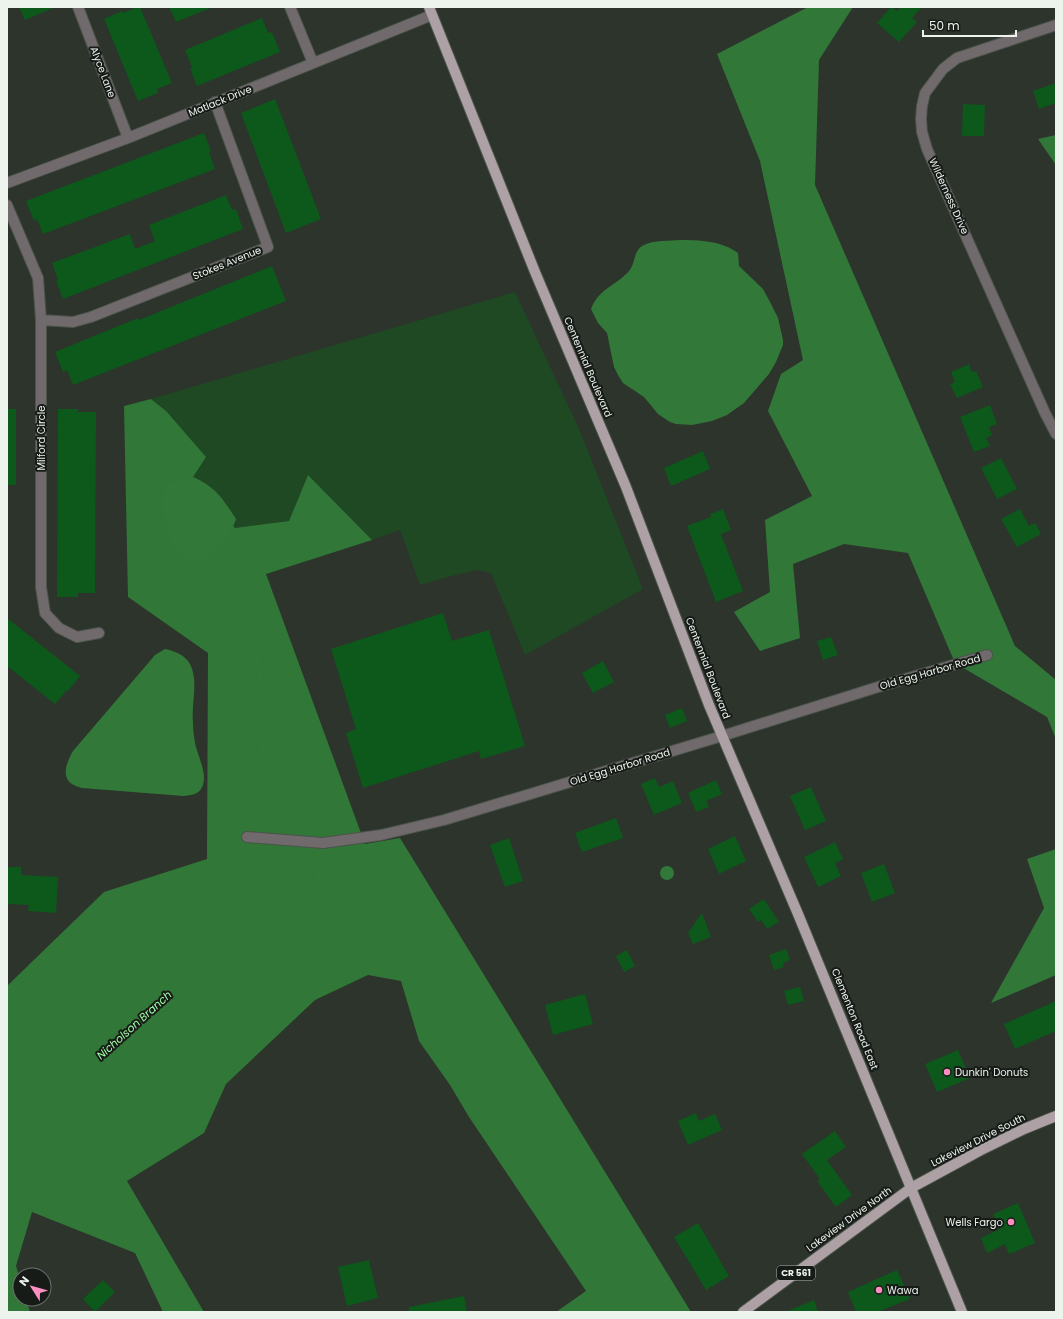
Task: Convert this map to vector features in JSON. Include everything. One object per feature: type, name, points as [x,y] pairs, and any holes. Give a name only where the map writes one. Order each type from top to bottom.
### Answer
[{"type":"main road","name":"Centennial Boulevard","points":[[431,11],[535,272],[626,487],[722,736]]},
{"type":"main road","name":"Clementon Road East","points":[[722,736],[801,921],[962,1312]]},
{"type":"main road","name":"Lakeview Drive South","points":[[911,1188],[1024,1129],[1056,1116]]},
{"type":"main road","name":"Lakeview Drive North","points":[[743,1312],[911,1188]]},
{"type":"street","name":"Alyce Lane","points":[[78,7],[128,138]]},
{"type":"street","points":[[290,7],[313,63]]},
{"type":"street","name":"Matlack Drive","points":[[7,183],[128,138],[313,63],[431,11]]},
{"type":"street","name":"Wilderness Drive","points":[[1056,25],[957,58],[943,69],[926,93],[922,106],[921,119],[922,132],[928,148],[1056,434]]},
{"type":"street","name":"Stokes Avenue","points":[[41,320],[73,322],[92,317],[268,247],[215,102]]},
{"type":"street","name":"Milford Circle","points":[[7,205],[38,278],[41,320],[41,588],[45,613],[59,628],[77,637],[99,633]]},
{"type":"street","name":"Old Egg Harbor Road","points":[[247,837],[323,843],[381,835],[444,820],[987,655]]},
{"type":"shaded area","points":[[808,7],[853,7],[819,60],[815,185],[1015,646],[1056,680],[1056,739],[1047,717],[955,663],[908,553],[844,544],[793,564],[800,638],[760,651],[734,612],[770,592],[765,520],[812,496],[768,411],[781,374],[803,360],[760,161],[717,54]]},
{"type":"shaded area","points":[[1056,135],[1056,165],[1038,139]]},
{"type":"shaded area","points":[[680,240],[703,241],[718,244],[738,253],[739,266],[763,289],[770,302],[778,318],[783,340],[783,345],[776,362],[769,374],[744,403],[727,415],[712,421],[692,425],[670,422],[658,414],[644,397],[623,383],[614,367],[607,333],[598,323],[591,309],[598,296],[629,271],[640,247],[652,242]]},
{"type":"shaded area","points":[[515,292],[580,431],[643,589],[525,655],[491,573],[478,570],[420,585],[400,530],[372,540],[308,475],[289,521],[235,528],[193,477],[166,411],[151,399]]},
{"type":"shaded area","points":[[151,399],[166,411],[206,457],[193,477],[235,528],[289,521],[308,475],[372,540],[266,574],[365,844],[400,838],[691,1312],[556,1312],[586,1291],[469,1117],[450,1085],[419,1041],[401,981],[368,975],[315,1000],[226,1084],[204,1133],[127,1181],[204,1312],[163,1312],[135,1253],[32,1212],[16,1267],[12,1267],[12,1307],[28,1307],[30,1312],[7,1312],[7,986],[104,892],[207,859],[208,653],[128,597],[124,406]]},
{"type":"shaded area","points":[[193,477],[213,489],[227,505],[236,519],[231,532],[217,549],[201,560],[187,560],[179,555],[171,546],[162,503],[166,483]]},
{"type":"shaded area","points":[[165,649],[183,656],[190,664],[193,671],[193,730],[204,775],[203,785],[200,791],[195,794],[183,796],[82,788],[72,784],[66,777],[66,768],[73,751],[155,655]]},
{"type":"shaded area","points":[[1056,849],[1056,975],[991,1003],[1044,908],[1027,859]]},
{"type":"shaded area","points":[[664,866],[670,866],[674,870],[674,876],[670,880],[664,880],[660,876],[660,870]]},
{"type":"building","points":[[19,7],[55,7],[25,20]]},
{"type":"building","points":[[140,7],[172,83],[157,89],[158,93],[138,101],[104,19],[122,11],[123,13]]},
{"type":"building","points":[[169,7],[213,7],[176,22]]},
{"type":"building","points":[[891,7],[897,11],[901,7],[922,7],[912,18],[917,22],[899,42],[877,23]]},
{"type":"building","points":[[262,18],[268,33],[272,32],[280,52],[197,86],[190,68],[192,67],[185,50]]},
{"type":"building","points":[[1056,83],[1056,103],[1039,109],[1033,91]]},
{"type":"building","points":[[275,99],[321,219],[286,233],[241,113]]},
{"type":"building","points":[[963,104],[985,105],[984,136],[962,136]]},
{"type":"building","points":[[204,133],[211,151],[209,152],[215,169],[43,234],[37,219],[34,221],[26,201]]},
{"type":"building","points":[[226,195],[232,210],[236,209],[243,229],[63,299],[56,281],[58,280],[52,263],[130,234],[135,249],[155,241],[149,225]]},
{"type":"building","points":[[272,266],[286,301],[73,385],[67,370],[63,372],[55,352]]},
{"type":"building","points":[[969,364],[972,372],[976,371],[983,387],[957,398],[950,384],[955,382],[951,372]]},
{"type":"building","points":[[990,405],[997,424],[989,427],[992,435],[986,438],[990,446],[974,452],[960,417]]},
{"type":"building","points":[[7,409],[16,409],[16,485],[7,485]]},
{"type":"building","points":[[58,409],[78,409],[78,412],[96,412],[95,593],[78,593],[78,597],[57,597]]},
{"type":"building","points":[[703,451],[710,469],[671,486],[664,468]]},
{"type":"building","points":[[1001,458],[1017,489],[997,499],[981,468]]},
{"type":"building","points":[[723,509],[731,530],[721,534],[743,591],[716,602],[687,526],[711,517],[710,514]]},
{"type":"building","points":[[1020,509],[1029,526],[1035,523],[1041,534],[1017,547],[1001,519]]},
{"type":"building","points":[[443,613],[452,641],[489,630],[525,746],[481,759],[479,751],[363,788],[346,733],[356,729],[331,649]]},
{"type":"building","points":[[7,618],[80,676],[55,704],[7,666]]},
{"type":"building","points":[[831,637],[838,655],[823,660],[817,641]]},
{"type":"building","points":[[603,661],[614,682],[593,693],[582,673]]},
{"type":"building","points":[[682,708],[687,721],[670,728],[665,715]]},
{"type":"building","points":[[655,778],[659,787],[673,781],[682,803],[654,815],[641,784]]},
{"type":"building","points":[[716,780],[722,794],[706,801],[709,807],[696,812],[688,793]]},
{"type":"building","points":[[811,787],[826,821],[805,830],[790,796]]},
{"type":"building","points":[[616,818],[623,838],[582,852],[575,833]]},
{"type":"building","points":[[735,836],[746,861],[719,874],[708,849]]},
{"type":"building","points":[[509,838],[523,881],[505,887],[490,845]]},
{"type":"building","points":[[835,842],[843,859],[835,863],[841,876],[818,887],[804,857]]},
{"type":"building","points":[[884,864],[895,893],[872,902],[861,873]]},
{"type":"building","points":[[7,867],[21,867],[21,875],[58,877],[56,913],[28,911],[29,905],[7,904]]},
{"type":"building","points":[[764,899],[779,922],[767,929],[761,920],[758,922],[749,909]]},
{"type":"building","points":[[702,913],[711,937],[693,944],[688,933]]},
{"type":"building","points":[[786,949],[790,960],[783,963],[784,967],[774,970],[769,955]]},
{"type":"building","points":[[627,950],[635,966],[624,972],[616,956]]},
{"type":"building","points":[[800,987],[804,1001],[788,1005],[784,991]]},
{"type":"building","points":[[585,994],[593,1024],[553,1035],[545,1005]]},
{"type":"building","points":[[1056,1001],[1056,1031],[1015,1049],[1004,1024]]},
{"type":"building","name":"Dunkin' Donuts","points":[[958,1050],[970,1078],[937,1092],[925,1064]]},
{"type":"building","points":[[696,1113],[699,1121],[715,1114],[722,1130],[688,1145],[678,1121]]},
{"type":"building","points":[[835,1131],[846,1147],[827,1160],[852,1195],[836,1207],[817,1181],[820,1179],[802,1154]]},
{"type":"building","name":"Wells Fargo","points":[[1018,1203],[1035,1243],[1009,1254],[1005,1244],[987,1253],[981,1238],[1000,1229],[993,1214]]},
{"type":"building","points":[[698,1223],[729,1276],[706,1290],[674,1237]]},
{"type":"building","points":[[369,1260],[378,1298],[347,1306],[338,1267]]},
{"type":"building","name":"Wawa","points":[[897,1270],[910,1299],[877,1312],[856,1312],[848,1292]]},
{"type":"building","points":[[103,1280],[115,1292],[95,1312],[83,1299]]},
{"type":"building","points":[[464,1296],[467,1312],[409,1312],[409,1307]]},
{"type":"building","points":[[814,1300],[818,1312],[785,1312]]},
{"type":"waterway","name":"Nicholson Branch","points":[[7,1091],[33,1081],[88,1073],[106,1064],[113,1059],[142,1028],[173,1001],[185,993],[206,990],[223,984],[245,961],[265,957],[269,953],[274,937],[280,927],[293,917],[304,897],[318,879],[321,859],[295,806],[271,770],[264,755],[261,737],[261,681],[256,654]]},
{"type":"place","name":"Dunkin' Donuts","points":[[947,1072]]},
{"type":"place","name":"Wells Fargo","points":[[1011,1222]]},
{"type":"place","name":"Wawa","points":[[879,1290]]}]
